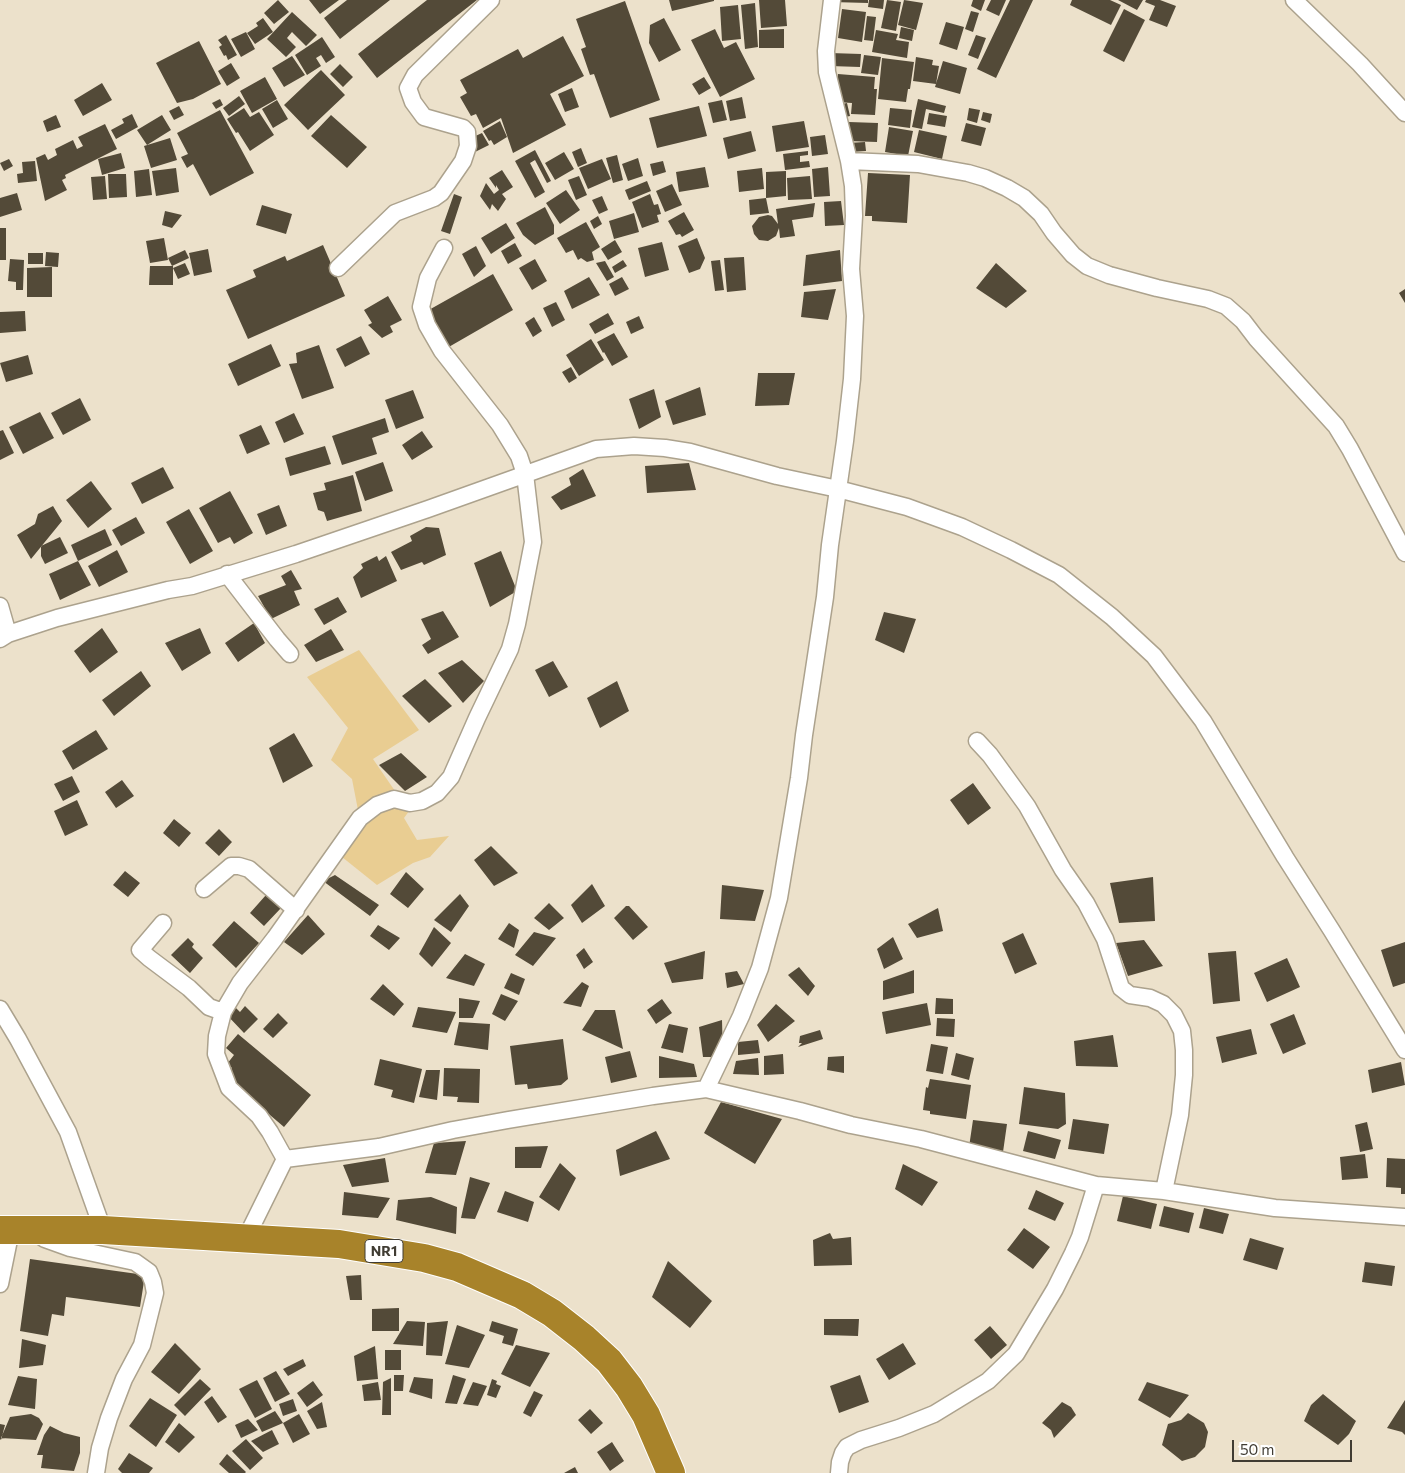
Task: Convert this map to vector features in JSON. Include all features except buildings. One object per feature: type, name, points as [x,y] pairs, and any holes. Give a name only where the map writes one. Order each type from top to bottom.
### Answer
[{"type":"highway","name":"NR1","points":[[14,1230],[103,1230],[339,1244],[424,1258],[457,1267],[522,1295],[552,1312],[609,1361],[629,1387],[646,1414],[671,1473]]},
{"type":"street","points":[[338,268],[395,213],[434,198],[441,193],[463,161],[468,146],[467,132],[464,128],[424,117],[413,102],[408,88],[414,75],[491,0]]},
{"type":"street","points":[[706,1089],[726,1049],[754,984],[779,898],[799,778],[846,441],[852,379],[855,316],[851,269],[854,216],[853,186],[849,161],[827,72],[826,51],[832,0]]},
{"type":"street","points":[[1294,0],[1360,64],[1405,112]]},
{"type":"street","points":[[849,161],[918,164],[985,178],[1008,188],[1024,198],[1041,214],[1054,233],[1074,255],[1087,266],[1109,275],[1208,299],[1226,306],[1243,321],[1256,338],[1336,426],[1405,553]]},
{"type":"street","points":[[286,1159],[258,1116],[229,1088],[216,1054],[217,1036],[223,1012],[240,983],[296,910],[360,818],[377,805],[394,799],[410,803],[422,801],[437,793],[451,777],[510,649],[517,624],[533,542],[525,474],[519,456],[500,425],[442,351],[427,325],[421,307],[428,278],[444,248]]},
{"type":"street","points":[[0,606],[4,637],[57,618],[168,590],[192,586],[356,534],[596,449],[634,446],[690,452],[777,476],[838,488],[907,507],[962,527],[1019,554],[1059,576],[1112,617],[1154,656],[1203,721],[1405,1050]]},
{"type":"street","points":[[227,574],[290,654]]},
{"type":"street","points":[[977,742],[990,756],[1027,806],[1063,870],[1086,903],[1105,939],[1121,988],[1130,995],[1150,998],[1163,1004],[1174,1015],[1182,1031],[1184,1075],[1180,1115],[1164,1191]]},
{"type":"street","points":[[204,888],[231,866],[239,866],[249,869],[296,910]]},
{"type":"street","points":[[163,923],[140,950],[190,988],[209,1008],[223,1012]]},
{"type":"street","points":[[0,1009],[68,1132],[103,1230]]},
{"type":"street","points":[[286,1159],[379,1147],[508,1120],[706,1089],[851,1125],[921,1139],[1096,1185],[1164,1191],[1275,1208],[1405,1217]]},
{"type":"street","points":[[246,1238],[286,1159]]},
{"type":"street","points":[[839,1473],[840,1462],[847,1447],[860,1440],[934,1414],[988,1381],[1016,1354],[1056,1289],[1080,1237],[1096,1185]]},
{"type":"street","points":[[0,1284],[14,1230],[70,1248],[135,1262],[149,1272],[155,1294],[144,1338],[124,1379],[109,1418],[100,1448],[96,1473]]},
{"type":"shaded area","points":[[359,650],[419,730],[373,759],[395,791],[358,810],[352,779],[331,760],[348,728],[307,677]]},
{"type":"shaded area","points":[[412,807],[404,818],[417,840],[449,836],[430,857],[413,863],[377,885],[342,857],[361,824],[384,808]]}]
